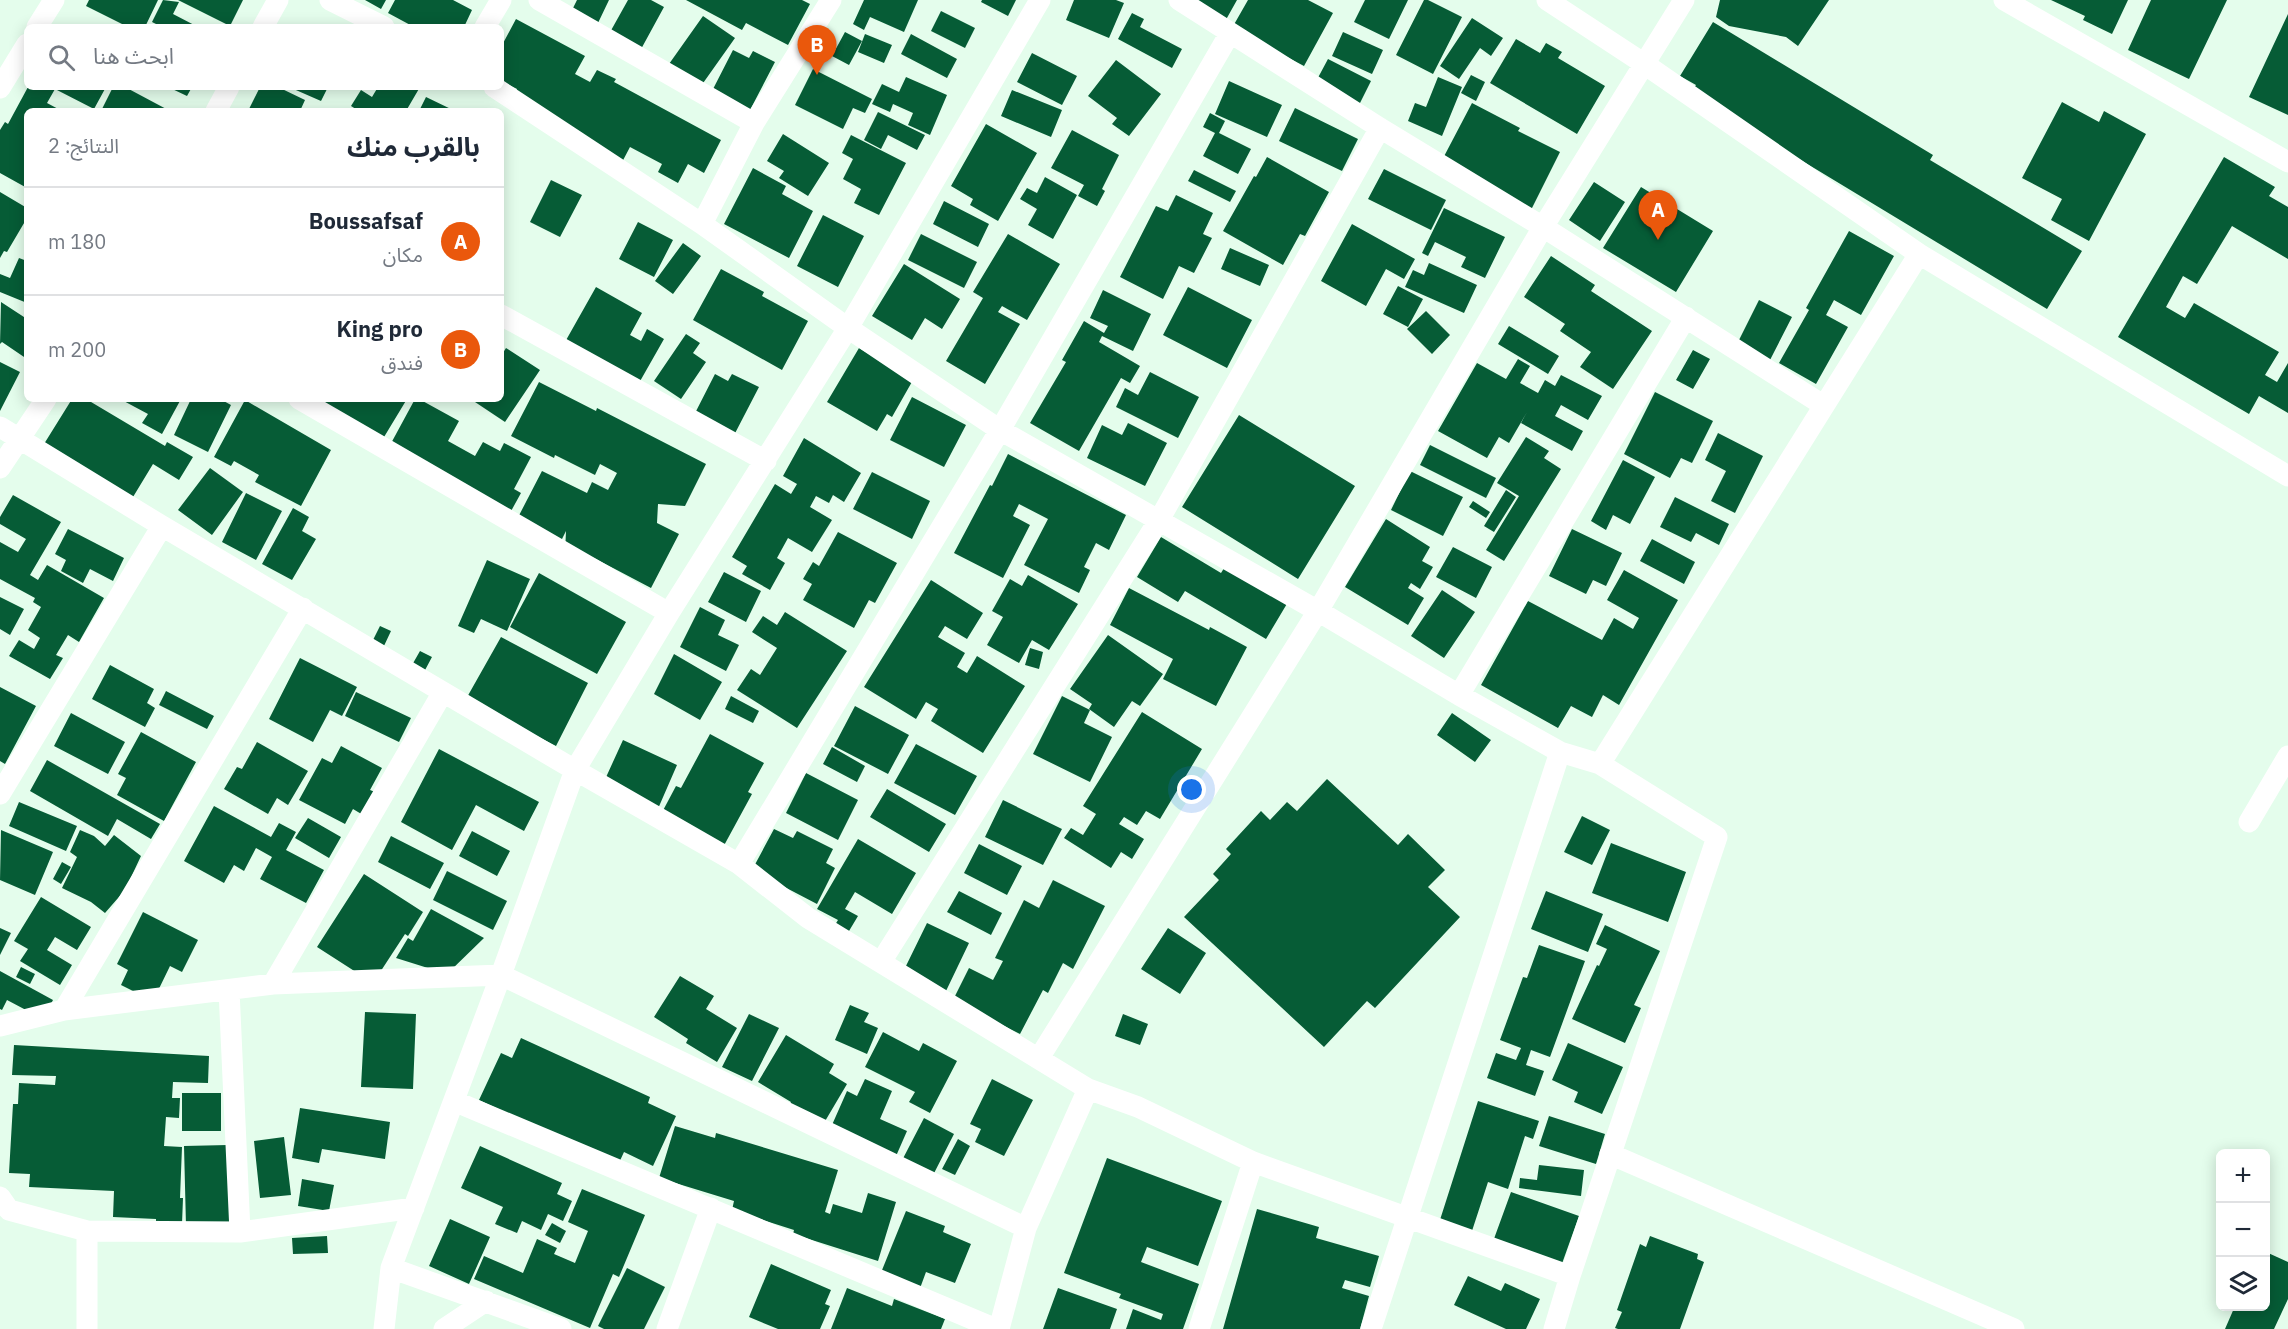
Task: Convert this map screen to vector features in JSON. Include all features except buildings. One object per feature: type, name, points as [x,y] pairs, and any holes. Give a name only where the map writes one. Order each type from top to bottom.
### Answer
[{"type":"street","points":[[39,24],[54,0]]},
{"type":"street","points":[[265,24],[278,0]]},
{"type":"street","points":[[330,0],[378,24]]},
{"type":"street","points":[[487,24],[501,0]]},
{"type":"street","points":[[539,0],[754,123]]},
{"type":"street","points":[[702,224],[754,123],[831,0]]},
{"type":"street","points":[[384,1329],[391,1268],[575,770],[669,613],[848,328],[1040,0]]},
{"type":"street","points":[[1179,0],[1380,129],[1543,227],[1823,405]]},
{"type":"street","points":[[1547,0],[1643,63],[1919,254],[2288,476]]},
{"type":"street","points":[[1039,1058],[1318,611],[1543,227],[1684,0]]},
{"type":"street","points":[[2004,0],[2288,162]]},
{"type":"street","points":[[740,864],[1000,430],[1230,33]]},
{"type":"street","points":[[0,88],[24,49]]},
{"type":"street","points":[[218,108],[227,90]]},
{"type":"street","points":[[500,90],[702,224],[848,328],[1000,430],[1560,752],[1600,764],[1717,837],[1610,1154],[1554,1329]]},
{"type":"street","points":[[881,962],[1159,520],[1380,129]]},
{"type":"street","points":[[1600,764],[1919,254]]},
{"type":"street","points":[[504,317],[766,460]]},
{"type":"street","points":[[1459,695],[1686,317]]},
{"type":"street","points":[[0,468],[44,402]]},
{"type":"street","points":[[303,402],[669,613]]},
{"type":"street","points":[[0,427],[162,526],[575,770],[740,864],[808,918],[1088,1089],[1138,1107],[1252,1162],[1570,1276]]},
{"type":"street","points":[[0,794],[162,526]]},
{"type":"street","points":[[64,1010],[303,608]]},
{"type":"street","points":[[273,984],[443,692]]},
{"type":"street","points":[[1371,1329],[1406,1216],[1560,752]]},
{"type":"street","points":[[2249,822],[2288,756]]},
{"type":"street","points":[[0,1026],[64,1010],[273,984],[501,975],[1026,1228]]},
{"type":"street","points":[[228,990],[240,1232]]},
{"type":"street","points":[[454,1101],[997,1329],[1026,1228],[1088,1089]]},
{"type":"street","points":[[1610,1154],[2014,1329]]},
{"type":"street","points":[[1199,1329],[1252,1162]]},
{"type":"street","points":[[0,1197],[9,1210],[87,1231],[240,1232],[414,1208]]},
{"type":"street","points":[[667,1329],[711,1208]]},
{"type":"street","points":[[87,1231],[87,1329]]},
{"type":"street","points":[[391,1268],[561,1329]]},
{"type":"street","points":[[444,1329],[486,1301]]},
{"type":"place","name":"King pro","points":[[817,75]]},
{"type":"place","name":"Boussafsaf","points":[[1658,240]]}]
